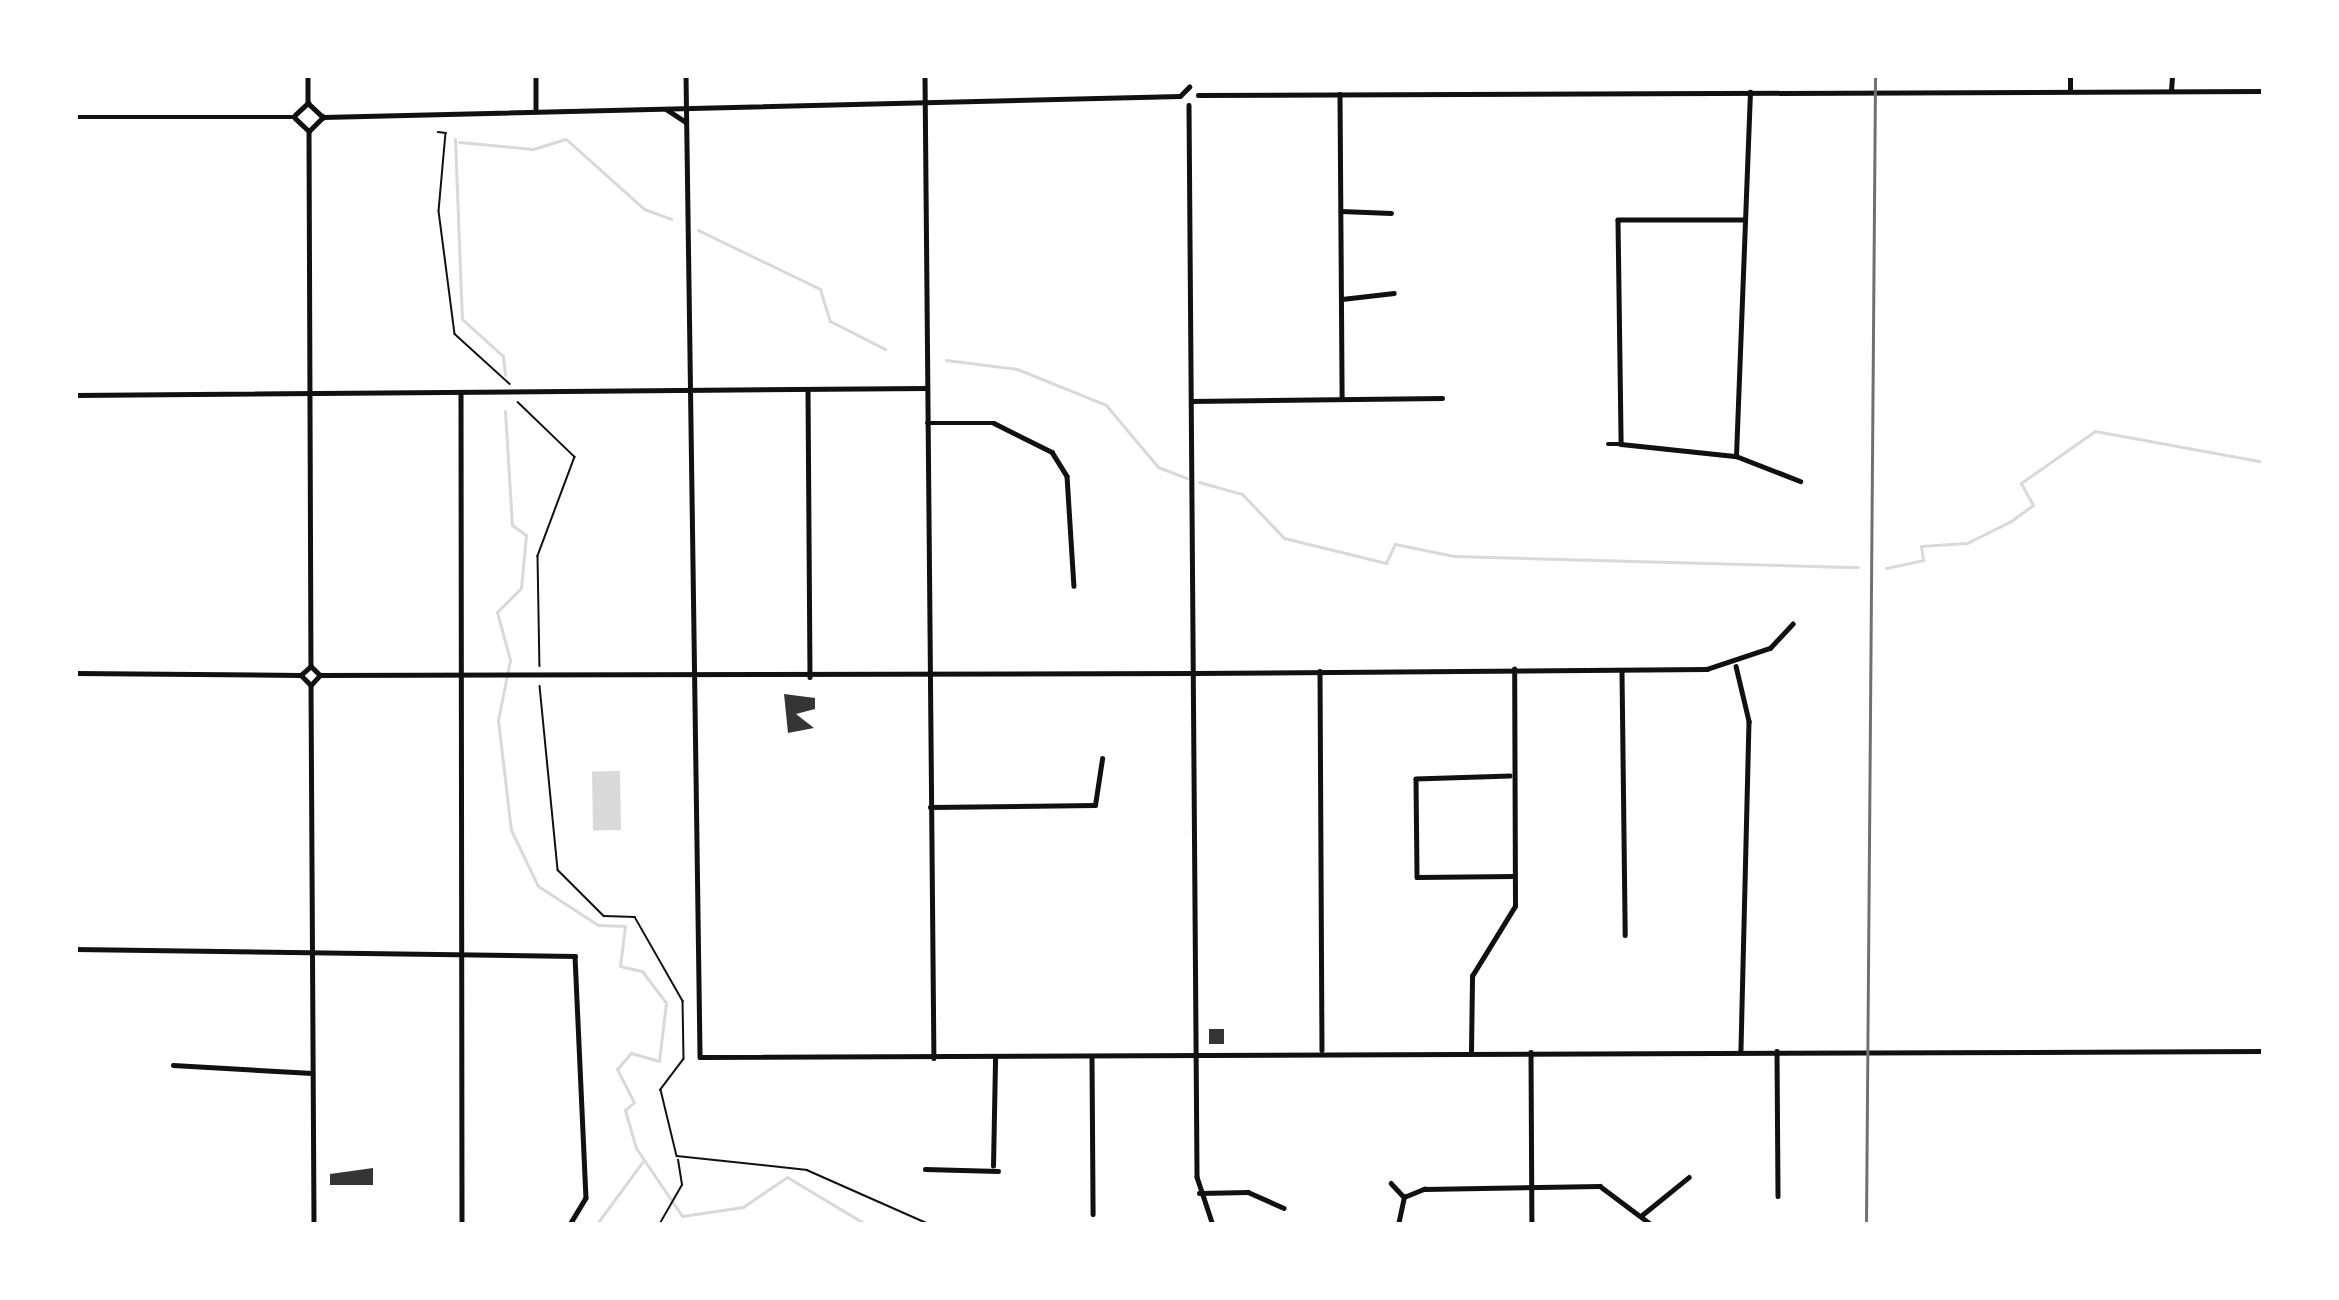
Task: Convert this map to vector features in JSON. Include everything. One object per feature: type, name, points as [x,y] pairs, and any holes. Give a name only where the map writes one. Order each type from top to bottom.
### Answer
[{"type":"street","points":[[295,117],[308,103],[308,75]]},
{"type":"street","points":[[536,75],[536,110]]},
{"type":"street","points":[[686,75],[698,1055],[934,1058],[1854,1049],[2264,1052]]},
{"type":"street","points":[[925,75],[934,1058]]},
{"type":"street","points":[[1190,75],[1190,87],[1198,95],[2264,92]]},
{"type":"street","points":[[2069,75],[2069,92]]},
{"type":"street","points":[[2171,91],[2172,75]]},
{"type":"street","points":[[309,131],[323,117],[925,97],[1180,96],[1190,87]]},
{"type":"street","points":[[1736,456],[1750,92]]},
{"type":"street","points":[[1340,94],[1342,399]]},
{"type":"street","points":[[1198,95],[1189,105],[1196,1055],[1199,1193],[1214,1225]]},
{"type":"street","points":[[1180,96],[1189,105]]},
{"type":"street","points":[[308,103],[323,117]]},
{"type":"street","points":[[664,107],[686,122]]},
{"type":"street","points":[[75,117],[295,117],[309,131],[311,666],[320,676]]},
{"type":"street","points":[[1341,211],[1391,213]]},
{"type":"street","points":[[1621,444],[1618,220],[1745,220]]},
{"type":"street","points":[[1342,299],[1394,293]]},
{"type":"street","points":[[76,396],[926,388]]},
{"type":"street","points":[[808,389],[810,677]]},
{"type":"street","points":[[461,393],[462,1225]]},
{"type":"street","points":[[1191,400],[1442,398]]},
{"type":"street","points":[[927,423],[994,423],[1052,452],[1067,476],[1074,586]]},
{"type":"street","points":[[1608,444],[1736,456],[1800,481]]},
{"type":"street","points":[[314,1225],[311,685],[320,676],[1622,673],[1736,666],[1792,624]]},
{"type":"street","points":[[76,673],[301,675],[311,666]]},
{"type":"street","points":[[1736,666],[1749,721],[1741,1050]]},
{"type":"street","points":[[1472,1052],[1472,976],[1508,931],[1514,876],[1514,670]]},
{"type":"street","points":[[1320,671],[1322,1052]]},
{"type":"street","points":[[1622,673],[1625,935]]},
{"type":"street","points":[[301,675],[311,685]]},
{"type":"street","points":[[931,807],[1095,805],[1102,759]]},
{"type":"street","points":[[1513,776],[1416,779],[1417,877],[1514,876]]},
{"type":"street","points":[[75,949],[569,954],[584,967],[586,1198],[570,1225]]},
{"type":"street","points":[[1777,1051],[1778,1196]]},
{"type":"street","points":[[1531,1052],[1532,1225]]},
{"type":"street","points":[[925,1169],[995,1169],[995,1057]]},
{"type":"street","points":[[1092,1057],[1093,1214]]},
{"type":"street","points":[[173,1065],[311,1073]]},
{"type":"street","points":[[1642,1215],[1688,1177]]},
{"type":"street","points":[[1391,1183],[1404,1197]]},
{"type":"street","points":[[1404,1197],[1532,1187],[1606,1187],[1652,1225]]},
{"type":"street","points":[[1199,1193],[1248,1192],[1284,1208]]},
{"type":"street","points":[[1397,1225],[1404,1197]]},
{"type":"path","points":[[437,132],[446,133],[440,211],[455,334],[508,377],[514,393],[575,457],[538,556],[540,687],[558,870],[604,916],[635,917],[683,1001],[684,1059],[661,1090],[677,1156],[675,1204],[659,1225]]},
{"type":"path","points":[[677,1156],[807,1170],[931,1225]]},
{"type":"shaded area","points":[[592,771],[620,771],[621,830],[593,830]]},
{"type":"building","points":[[784,694],[815,698],[815,709],[796,714],[814,728],[788,733]]},
{"type":"building","points":[[1209,1029],[1224,1029],[1224,1044],[1209,1044]]},
{"type":"building","points":[[373,1168],[373,1185],[330,1185],[330,1174]]},
{"type":"waterway","points":[[455,139],[462,319],[503,356],[505,375]]},
{"type":"waterway","points":[[459,142],[533,149],[566,139],[644,209],[671,219]]},
{"type":"waterway","points":[[698,230],[820,289],[830,321],[885,349]]},
{"type":"waterway","points":[[946,360],[1017,369],[1106,405],[1158,467],[1187,478]]},
{"type":"waterway","points":[[505,411],[512,525],[526,535],[521,588],[497,612],[510,660],[498,720],[511,830],[538,886],[598,925],[625,926],[620,966],[642,971],[666,1003],[659,1061],[631,1053],[617,1069],[634,1102],[625,1110],[636,1148],[682,1216],[743,1207],[787,1177],[867,1225]]},
{"type":"waterway","points":[[1886,568],[1923,560],[1921,546],[1967,543],[2011,521],[2033,505],[2021,483],[2095,431],[2264,462]]},
{"type":"waterway","points":[[1199,482],[1242,494],[1284,538],[1386,563],[1395,544],[1454,556],[1858,567]]},
{"type":"waterway","points":[[596,1225],[643,1161]]},
{"type":"railway","points":[[1866,1225],[1875,75]]}]
